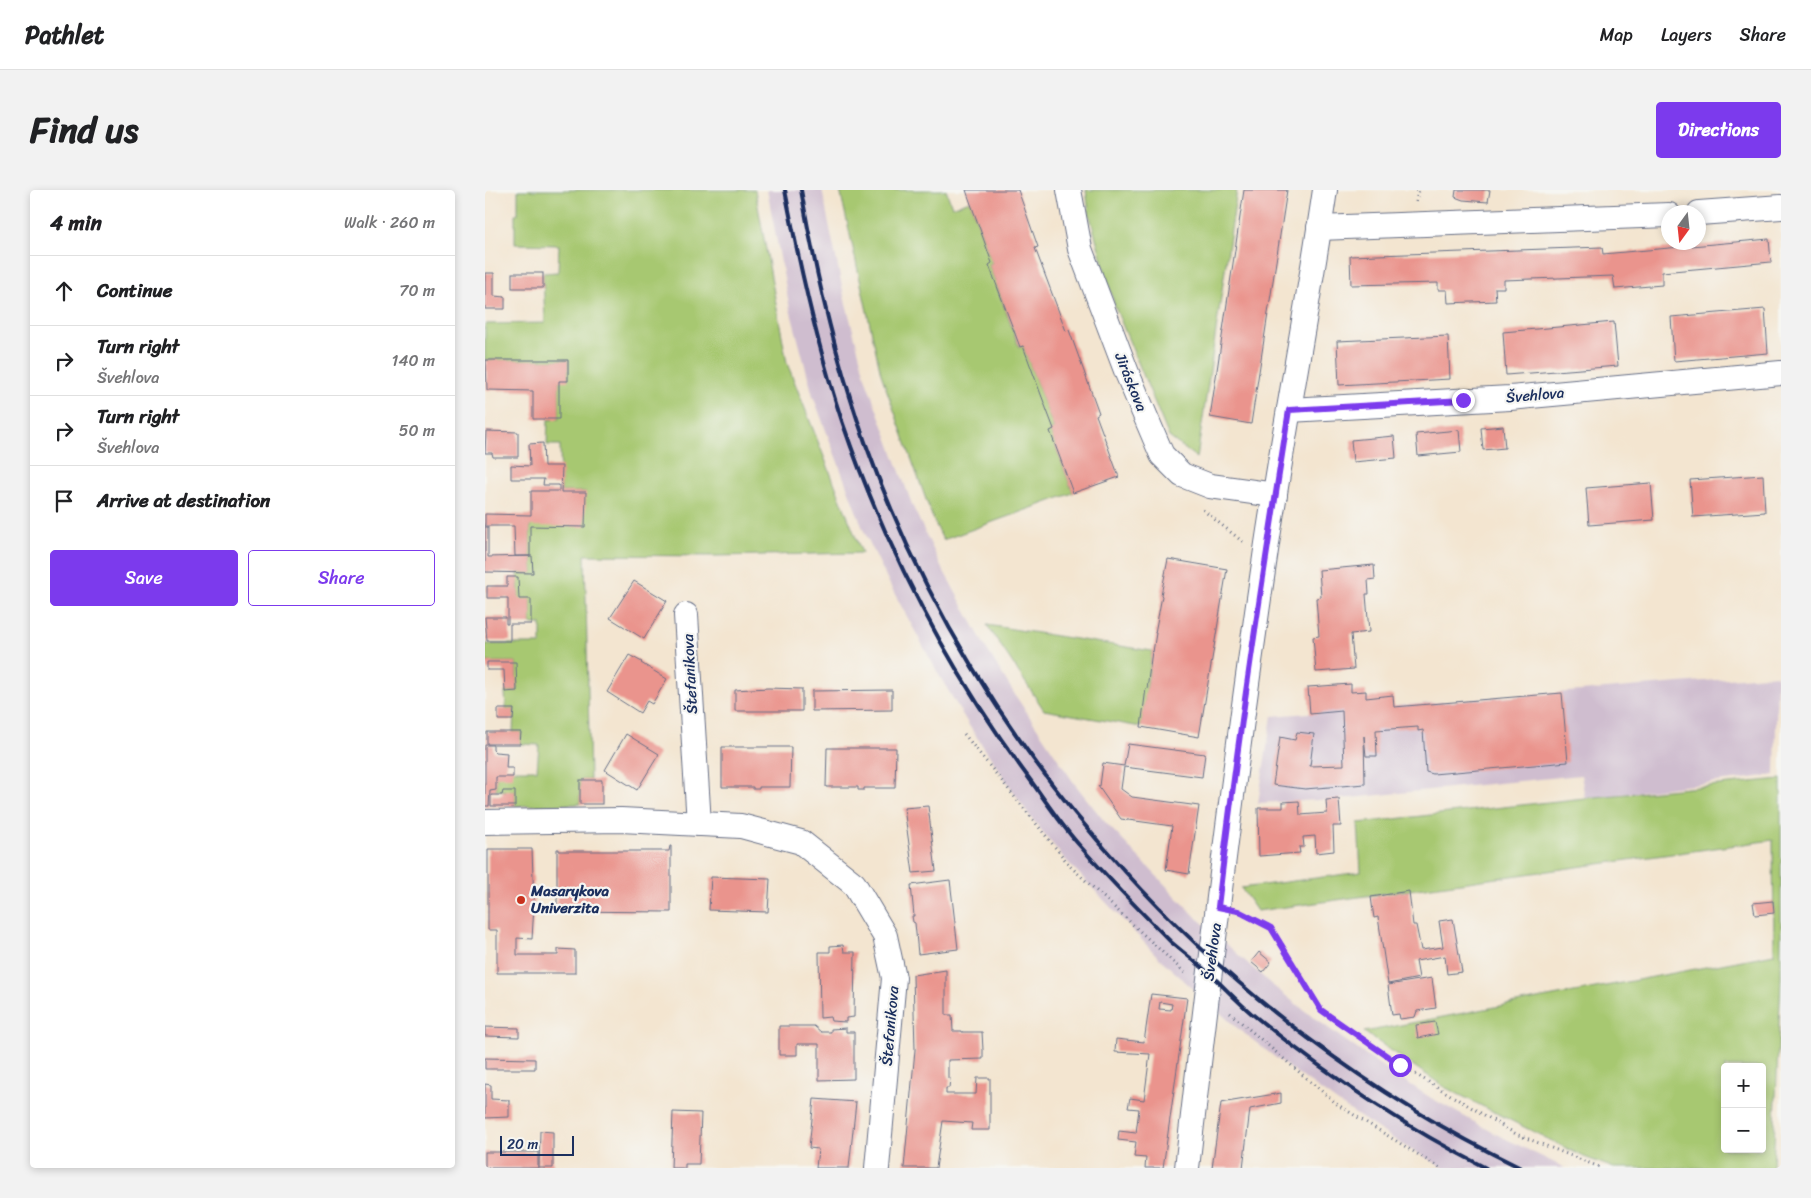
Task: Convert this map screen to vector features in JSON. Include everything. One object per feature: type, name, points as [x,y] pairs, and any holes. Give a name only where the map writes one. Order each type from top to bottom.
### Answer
[{"type":"street","name":"Jiráskova","points":[[1069,190],[1080,249],[1127,373],[1162,455],[1182,475],[1210,486],[1275,495]]},
{"type":"street","name":"Švehlova","points":[[1187,1168],[1225,843],[1265,560],[1325,190]]},
{"type":"street","points":[[1706,212],[1781,207]]},
{"type":"street","points":[[1319,228],[1661,216]]},
{"type":"street","name":"Švehlova","points":[[1289,410],[1510,398],[1781,374]]},
{"type":"street","name":"Štefanikova","points":[[686,615],[699,824]]},
{"type":"street","name":"Štefanikova","points":[[485,822],[621,820],[741,826],[801,842],[854,884],[885,936],[894,978],[877,1168]]},
{"type":"path","points":[[1198,506],[1265,560]]},
{"type":"path","points":[[964,734],[1071,867],[1206,993],[1338,1106],[1440,1168]]},
{"type":"path","points":[[1218,907],[1238,911],[1271,928],[1321,1010],[1400,1065],[1516,1134],[1602,1168]]},
{"type":"shaded area","points":[[767,190],[822,190],[844,296],[866,380],[913,507],[940,564],[986,648],[1074,783],[1105,822],[1196,917],[1272,985],[1309,1014],[1368,1057],[1431,1098],[1496,1134],[1565,1168],[1444,1168],[1403,1145],[1337,1102],[1236,1027],[1159,958],[1063,857],[1030,816],[970,727],[892,589],[863,529],[813,396],[790,309]]},
{"type":"shaded area","points":[[1777,675],[1775,775],[1585,798],[1581,775],[1339,799],[1258,803],[1272,716]]},
{"type":"green space","points":[[518,190],[755,190],[787,363],[862,553],[715,556],[585,555],[590,780],[580,780],[580,804],[515,806],[515,791],[496,790],[496,777],[513,770],[537,770],[539,745],[520,744],[521,732],[513,732],[514,709],[506,709],[505,692],[517,691],[516,662],[485,662],[485,644],[541,644],[541,624],[531,624],[531,600],[519,599],[518,573],[533,573],[532,557],[530,556],[530,526],[586,492],[561,492],[560,445],[547,445],[548,420],[559,419],[559,381],[568,380],[568,360],[485,360],[485,324],[545,323],[543,273],[558,272],[559,245],[515,244],[515,214],[518,214]]},
{"type":"green space","points":[[840,190],[946,190],[952,207],[970,201],[992,263],[989,265],[1019,347],[1023,346],[1054,429],[1050,431],[1073,493],[943,540],[933,519],[881,374]]},
{"type":"green space","points":[[1086,190],[1237,190],[1197,458],[1169,437],[1115,307],[1089,213]]},
{"type":"green space","points":[[987,625],[1152,651],[1141,727],[1044,710]]},
{"type":"green space","points":[[1781,779],[1781,978],[1773,1168],[1614,1168],[1584,1157],[1446,1088],[1364,1032],[1774,954],[1773,840],[1257,911],[1241,888],[1361,872],[1358,823]]},
{"type":"building","points":[[966,190],[1018,190],[1038,247],[1035,248],[1066,331],[1069,330],[1099,413],[1096,415],[1119,477],[1073,493],[1050,431],[1054,429],[1023,346],[1020,347],[989,265],[992,263]]},
{"type":"building","points":[[1244,190],[1287,190],[1251,424],[1210,417]]},
{"type":"building","points":[[1456,190],[1490,190],[1488,202],[1463,200],[1455,197]]},
{"type":"building","points":[[1769,239],[1771,262],[1662,272],[1662,285],[1615,289],[1613,276],[1504,280],[1504,288],[1495,288],[1496,301],[1448,303],[1447,290],[1438,290],[1438,283],[1351,285],[1350,256],[1602,247],[1603,254],[1661,249],[1706,250],[1706,245]]},
{"type":"building","points":[[485,273],[494,273],[494,296],[505,297],[505,309],[485,309]]},
{"type":"building","points":[[512,273],[543,273],[543,288],[512,288]]},
{"type":"building","points":[[1765,309],[1768,353],[1674,361],[1671,317]]},
{"type":"building","points":[[1614,322],[1618,366],[1506,375],[1503,332]]},
{"type":"building","points":[[1448,336],[1450,379],[1339,385],[1337,341]]},
{"type":"building","points":[[486,360],[568,360],[568,381],[559,381],[559,419],[533,419],[533,391],[487,390]]},
{"type":"building","points":[[1503,426],[1505,448],[1483,450],[1481,428]]},
{"type":"building","points":[[1459,430],[1461,452],[1418,456],[1416,434]]},
{"type":"building","points":[[486,431],[518,432],[518,457],[493,457],[492,453],[485,453]]},
{"type":"building","points":[[1394,436],[1396,458],[1353,462],[1351,440]]},
{"type":"building","points":[[543,443],[544,466],[562,466],[561,492],[586,492],[585,527],[530,526],[530,556],[515,556],[514,526],[485,526],[485,514],[531,515],[531,491],[559,491],[559,485],[543,485],[544,479],[511,479],[511,465],[530,466],[529,444]]},
{"type":"building","points":[[1763,475],[1765,512],[1693,517],[1690,480]]},
{"type":"building","points":[[1651,483],[1654,520],[1589,525],[1586,488]]},
{"type":"building","points":[[485,527],[488,527],[488,557],[532,556],[533,573],[485,572]]},
{"type":"building","points":[[1168,559],[1227,569],[1199,737],[1141,727]]},
{"type":"building","points":[[1374,565],[1375,579],[1368,580],[1369,594],[1366,594],[1369,632],[1351,634],[1354,669],[1316,672],[1313,637],[1319,636],[1316,598],[1321,597],[1319,570]]},
{"type":"building","points":[[507,577],[518,577],[519,599],[531,599],[531,624],[510,624],[510,641],[487,641],[485,617],[506,617],[506,624],[508,624],[508,598],[487,598],[487,586],[507,586]]},
{"type":"building","points":[[634,581],[667,601],[644,639],[610,618]]},
{"type":"building","points":[[629,655],[667,679],[652,704],[647,701],[640,713],[607,692]]},
{"type":"building","points":[[487,662],[516,662],[517,691],[505,692],[504,670],[487,670]]},
{"type":"building","points":[[1351,684],[1351,692],[1366,691],[1366,698],[1393,695],[1394,707],[1562,693],[1568,762],[1433,774],[1426,772],[1423,730],[1418,731],[1418,727],[1376,730],[1377,756],[1366,756],[1364,736],[1365,784],[1305,789],[1273,785],[1280,737],[1295,740],[1297,732],[1314,734],[1310,766],[1344,765],[1342,711],[1310,714],[1308,687]]},
{"type":"building","points":[[768,688],[802,689],[802,711],[735,711],[735,690]]},
{"type":"building","points":[[892,690],[892,710],[812,711],[812,691]]},
{"type":"building","points":[[498,709],[514,709],[513,720],[498,720]]},
{"type":"building","points":[[487,732],[521,732],[520,744],[487,744]]},
{"type":"building","points":[[626,734],[659,754],[637,790],[605,770]]},
{"type":"building","points":[[1128,744],[1205,754],[1202,777],[1124,767],[1121,789],[1132,797],[1199,806],[1189,874],[1166,870],[1172,826],[1121,819],[1098,786],[1100,786],[1103,763],[1124,766]]},
{"type":"building","points":[[485,745],[493,745],[495,752],[507,753],[506,768],[513,768],[513,777],[496,777],[496,790],[490,791],[489,806],[485,806]]},
{"type":"building","points":[[722,747],[791,747],[790,787],[759,787],[759,789],[753,789],[753,787],[722,787]]},
{"type":"building","points":[[827,748],[896,748],[895,788],[864,788],[864,790],[858,790],[858,787],[826,787]]},
{"type":"building","points":[[580,780],[602,780],[602,804],[580,804]]},
{"type":"building","points":[[503,791],[515,791],[515,806],[491,806],[491,795],[502,795]]},
{"type":"building","points":[[1339,799],[1341,826],[1333,826],[1334,851],[1316,853],[1315,836],[1303,837],[1304,847],[1299,847],[1300,853],[1259,856],[1258,808],[1283,808],[1283,802],[1299,801],[1300,815],[1327,813],[1326,800]]},
{"type":"building","points":[[928,806],[936,871],[913,873],[904,808]]},
{"type":"building","points":[[670,846],[671,912],[557,911],[557,849],[559,851],[669,851]]},
{"type":"building","points":[[488,849],[532,849],[534,905],[532,939],[517,938],[517,955],[558,955],[558,949],[575,950],[575,973],[497,973],[497,930],[488,930]]},
{"type":"building","points":[[711,877],[770,879],[768,912],[709,910]]},
{"type":"building","points":[[950,880],[958,949],[918,954],[915,923],[912,916],[914,916],[911,885]]},
{"type":"building","points":[[1409,891],[1413,925],[1416,925],[1421,950],[1443,947],[1439,921],[1453,919],[1462,972],[1447,974],[1445,956],[1416,961],[1419,978],[1388,984],[1378,917],[1374,918],[1371,897]]},
{"type":"building","points":[[1773,901],[1774,913],[1755,915],[1753,903]]},
{"type":"building","points":[[843,945],[844,952],[855,952],[854,1017],[846,1018],[846,1022],[831,1021],[830,1017],[820,1018],[819,952],[830,952],[830,946]]},
{"type":"building","points":[[1259,952],[1271,962],[1263,972],[1251,962]]},
{"type":"building","points":[[946,970],[946,1015],[952,1015],[953,1031],[982,1032],[983,1059],[948,1060],[948,1078],[950,1078],[946,1094],[976,1094],[977,1078],[990,1078],[990,1130],[971,1130],[972,1123],[943,1121],[936,1168],[904,1168],[915,1050],[913,975]]},
{"type":"building","points":[[1432,978],[1436,1008],[1417,1011],[1415,1017],[1400,1019],[1399,1014],[1392,1015],[1388,985]]},
{"type":"building","points":[[1151,994],[1187,998],[1163,1168],[1145,1168],[1146,1158],[1134,1157],[1136,1142],[1118,1140],[1119,1131],[1136,1133],[1139,1109],[1128,1108],[1130,1098],[1144,1100],[1150,1054],[1115,1052],[1116,1039],[1144,1042]],"holes":[[[1160,1002],[1172,1004],[1171,1010],[1159,1009]]]},
{"type":"building","points":[[1435,1022],[1438,1034],[1418,1038],[1416,1025]]},
{"type":"building","points":[[779,1026],[814,1026],[821,1032],[831,1032],[831,1029],[846,1028],[846,1032],[854,1032],[854,1079],[819,1080],[819,1044],[797,1044],[797,1055],[779,1055]]},
{"type":"building","points":[[485,1027],[519,1028],[519,1037],[485,1036]]},
{"type":"building","points":[[485,1058],[535,1059],[535,1069],[485,1069]]},
{"type":"building","points":[[485,1084],[491,1085],[491,1099],[509,1100],[509,1117],[485,1118]]},
{"type":"building","points":[[1281,1093],[1281,1103],[1250,1109],[1243,1168],[1212,1168],[1221,1103]]},
{"type":"building","points":[[814,1099],[856,1102],[849,1168],[816,1168],[818,1149],[809,1148]]},
{"type":"building","points":[[673,1112],[701,1113],[699,1164],[685,1164],[685,1168],[671,1168]]},
{"type":"building","points":[[540,1131],[553,1132],[553,1168],[539,1168]]},
{"type":"building","points":[[485,1152],[538,1152],[538,1168],[485,1168]]},
{"type":"railway","points":[[785,190],[817,336],[842,421],[859,469],[900,563],[923,609],[973,697],[1001,740],[1067,830],[1113,883],[1171,942],[1210,974],[1251,1013],[1306,1056],[1364,1097],[1424,1134],[1486,1168]]},
{"type":"railway","points":[[801,190],[828,318],[865,442],[913,557],[973,668],[1043,772],[1123,869],[1211,958],[1308,1038],[1411,1108],[1521,1168]]},
{"type":"place","name":"Masarykova Univerzita","points":[[521,900]]},
{"type":"route","points":[[1400,1065],[1321,1010],[1271,928],[1238,911],[1218,907],[1225,843],[1265,560],[1289,410],[1463,400]]}]
